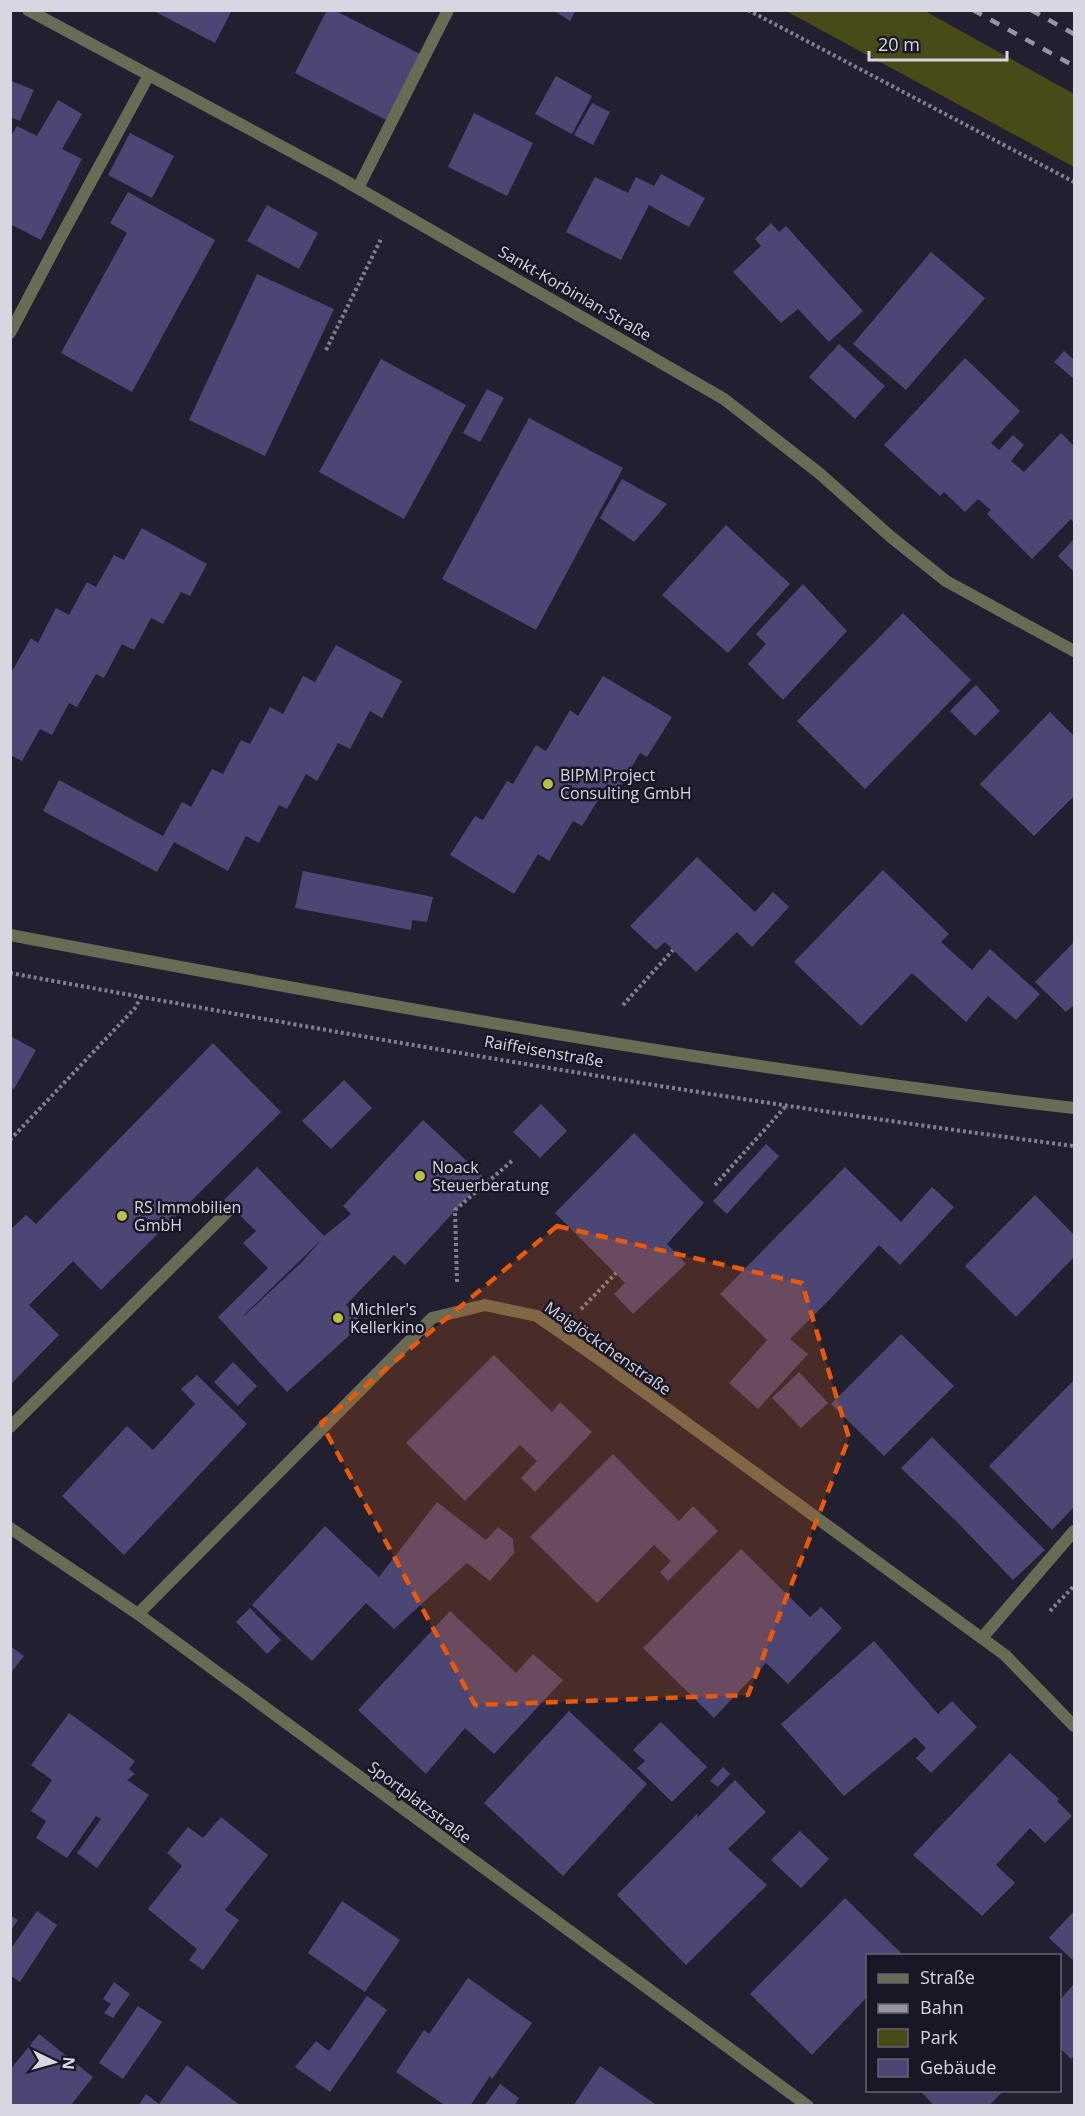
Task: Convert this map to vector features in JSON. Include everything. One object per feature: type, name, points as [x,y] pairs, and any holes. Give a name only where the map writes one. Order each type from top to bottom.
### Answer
[{"type":"street","name":"Sankt-Korbinian-Straße","points":[[28,10],[358,188],[724,399],[819,474],[946,581],[1074,651]]},
{"type":"street","points":[[358,188],[448,10]]},
{"type":"street","points":[[10,333],[150,75]]},
{"type":"street","name":"Raiffeisenstraße","points":[[10,935],[465,1019],[987,1098],[1074,1108]]},
{"type":"street","points":[[10,1427],[228,1211]]},
{"type":"street","name":"Maiglöckchenstraße","points":[[138,1614],[432,1318],[485,1305],[537,1316],[1005,1655],[1074,1726]]},
{"type":"street","name":"Sportplatzstraße","points":[[10,1528],[138,1614],[808,2106]]},
{"type":"street","points":[[982,1638],[1074,1531]]},
{"type":"path","points":[[748,10],[1074,182]]},
{"type":"path","points":[[326,350],[396,210]]},
{"type":"path","points":[[623,1005],[673,950]]},
{"type":"path","name":"Raiffeisenstraße","points":[[10,972],[587,1075],[786,1107],[1074,1146]]},
{"type":"path","points":[[10,1140],[135,1008],[141,996]]},
{"type":"path","points":[[715,1185],[786,1107]]},
{"type":"path","points":[[457,1312],[455,1210],[512,1161]]},
{"type":"path","points":[[578,1311],[615,1273]]},
{"type":"highlighted area","points":[[557,1226],[802,1283],[849,1438],[748,1695],[475,1705],[321,1423]]},
{"type":"green space","points":[[786,11],[925,11],[1074,94],[1074,167]]},
{"type":"building","points":[[152,10],[232,10],[215,43]]},
{"type":"building","points":[[327,10],[334,10],[420,54],[386,120],[295,73]]},
{"type":"building","points":[[553,10],[576,10],[570,21]]},
{"type":"building","points":[[556,76],[592,96],[572,134],[535,114]]},
{"type":"building","points":[[11,81],[34,90],[20,121],[10,117]]},
{"type":"building","points":[[58,100],[82,114],[62,149],[82,159],[41,240],[10,224],[10,138],[17,126],[37,136]]},
{"type":"building","points":[[592,103],[610,112],[593,145],[574,135]]},
{"type":"building","points":[[474,113],[533,143],[507,196],[448,167]]},
{"type":"building","points":[[130,133],[174,156],[152,198],[108,175]]},
{"type":"building","points":[[661,174],[705,198],[689,227],[649,205],[621,260],[566,232],[595,177],[628,193],[636,177],[654,186]]},
{"type":"building","points":[[128,192],[215,240],[132,392],[61,353],[127,233],[110,223]]},
{"type":"building","points":[[267,205],[318,233],[299,269],[247,241]]},
{"type":"building","points":[[771,223],[779,232],[786,226],[863,311],[829,342],[798,309],[781,323],[733,272],[761,246],[755,239]]},
{"type":"building","points":[[931,252],[985,298],[906,390],[853,344]]},
{"type":"building","points":[[257,274],[334,309],[265,456],[189,420]]},
{"type":"building","points":[[839,344],[885,386],[855,419],[809,377]]},
{"type":"building","points":[[1064,351],[1074,360],[1074,379],[1054,362]]},
{"type":"building","points":[[965,358],[1020,411],[991,443],[999,450],[1013,435],[1024,445],[1011,461],[1024,472],[1061,433],[1074,446],[1074,523],[1071,519],[1032,559],[987,514],[991,510],[978,499],[965,512],[944,492],[940,496],[884,445]]},
{"type":"building","points":[[381,359],[466,405],[404,519],[319,472]]},
{"type":"building","points":[[487,389],[504,398],[480,442],[463,433]]},
{"type":"building","points":[[529,418],[623,468],[536,630],[442,579]]},
{"type":"building","points":[[622,479],[667,504],[634,542],[600,518]]},
{"type":"building","points":[[726,525],[790,584],[728,653],[662,595]]},
{"type":"building","points":[[142,528],[207,564],[190,596],[181,592],[163,624],[151,618],[134,650],[122,644],[104,678],[96,674],[77,707],[69,703],[52,735],[40,729],[22,761],[10,755],[10,670],[12,671],[31,638],[38,643],[56,608],[69,615],[87,582],[96,587],[114,555],[124,560]]},
{"type":"building","points":[[1074,539],[1074,572],[1058,556]]},
{"type":"building","points":[[803,584],[847,631],[783,700],[748,664],[766,644],[756,634]]},
{"type":"building","points":[[903,613],[971,680],[865,789],[797,721]]},
{"type":"building","points":[[336,645],[402,681],[382,718],[370,711],[350,749],[338,743],[317,781],[306,774],[287,809],[279,805],[259,843],[246,836],[228,871],[174,842],[157,872],[43,811],[59,780],[163,836],[182,802],[191,807],[212,769],[223,774],[241,740],[250,744],[270,707],[283,714],[303,676],[315,682]]},
{"type":"building","points":[[603,676],[672,717],[647,757],[640,753],[616,793],[606,787],[582,826],[573,821],[549,861],[538,854],[514,894],[450,855],[475,816],[483,820],[507,781],[513,784],[536,745],[546,751],[570,710],[578,716]]},
{"type":"building","points":[[976,685],[1000,711],[975,736],[950,711]]},
{"type":"building","points":[[1050,712],[1074,736],[1074,796],[1034,836],[980,784]]},
{"type":"building","points":[[697,857],[755,912],[773,892],[789,907],[752,947],[737,932],[696,972],[665,942],[656,950],[630,926]]},
{"type":"building","points":[[883,870],[949,934],[941,942],[972,970],[990,949],[1040,994],[1016,1020],[988,996],[966,1022],[912,973],[861,1026],[794,962]]},
{"type":"building","points":[[303,871],[433,897],[427,922],[412,920],[411,930],[295,908]]},
{"type":"building","points":[[1074,942],[1074,1007],[1066,1012],[1035,982]]},
{"type":"building","points":[[10,1036],[36,1050],[14,1089],[10,1087]]},
{"type":"building","points":[[213,1043],[281,1112],[101,1290],[73,1261],[29,1305],[59,1335],[10,1385],[10,1230],[26,1215],[36,1224]]},
{"type":"building","points":[[344,1080],[372,1108],[331,1149],[302,1121]]},
{"type":"building","points":[[541,1104],[567,1131],[540,1158],[513,1132]]},
{"type":"building","points":[[423,1120],[485,1178],[405,1265],[394,1255],[346,1305],[363,1323],[287,1392],[218,1317],[268,1268],[243,1243],[256,1231],[224,1200],[257,1167],[324,1236],[351,1214],[343,1206]],"holes":[[[322,1239],[302,1262],[244,1316]]]},
{"type":"building","points":[[634,1133],[704,1203],[667,1244],[686,1264],[633,1314],[614,1294],[625,1283],[555,1213]]},
{"type":"building","points":[[766,1144],[779,1156],[727,1214],[713,1201]]},
{"type":"building","points":[[845,1167],[901,1222],[932,1187],[954,1207],[900,1265],[879,1245],[790,1339],[808,1354],[758,1409],[729,1383],[767,1340],[720,1294]]},
{"type":"building","points":[[1035,1195],[1074,1235],[1074,1257],[1016,1317],[965,1266]]},
{"type":"building","points":[[901,1334],[954,1386],[884,1456],[831,1404]]},
{"type":"building","points":[[494,1355],[552,1412],[560,1402],[592,1432],[535,1492],[521,1478],[537,1461],[520,1445],[465,1501],[406,1443]]},
{"type":"building","points":[[233,1362],[257,1386],[238,1406],[214,1382]]},
{"type":"building","points":[[799,1372],[828,1403],[801,1428],[772,1398]]},
{"type":"building","points":[[197,1375],[247,1424],[124,1555],[62,1496],[127,1426],[153,1450],[195,1404],[181,1389]]},
{"type":"building","points":[[1074,1380],[1074,1507],[1052,1530],[989,1466]]},
{"type":"building","points":[[932,1437],[1045,1550],[1013,1580],[901,1468]]},
{"type":"building","points":[[613,1454],[679,1521],[693,1506],[718,1531],[668,1581],[660,1572],[671,1561],[654,1545],[597,1603],[530,1537]]},
{"type":"building","points":[[437,1502],[486,1540],[498,1527],[513,1539],[514,1553],[490,1581],[467,1563],[394,1629],[366,1603],[312,1661],[252,1605],[325,1526],[379,1577]]},
{"type":"building","points":[[741,1549],[810,1617],[821,1607],[842,1628],[788,1684],[766,1663],[714,1718],[643,1648]]},
{"type":"building","points":[[250,1608],[281,1640],[267,1654],[236,1622]]},
{"type":"building","points":[[450,1611],[516,1673],[533,1654],[563,1680],[494,1754],[465,1728],[426,1774],[358,1710]]},
{"type":"building","points":[[874,1641],[938,1714],[952,1701],[977,1727],[931,1773],[916,1758],[926,1748],[915,1737],[844,1796],[781,1724]]},
{"type":"building","points":[[10,1646],[24,1656],[10,1674]]},
{"type":"building","points":[[569,1711],[647,1784],[563,1876],[484,1803]]},
{"type":"building","points":[[69,1713],[135,1761],[129,1769],[135,1774],[127,1780],[149,1795],[97,1868],[77,1853],[101,1819],[96,1816],[67,1858],[36,1838],[46,1821],[31,1811],[52,1780],[31,1765]]},
{"type":"building","points":[[661,1722],[707,1767],[672,1802],[637,1768],[645,1761],[633,1750]]},
{"type":"building","points":[[1010,1753],[1059,1799],[1057,1801],[1072,1816],[1045,1843],[1030,1828],[996,1865],[1015,1883],[982,1916],[913,1855]]},
{"type":"building","points":[[723,1767],[730,1774],[718,1787],[710,1781]]},
{"type":"building","points":[[735,1780],[766,1812],[728,1849],[767,1885],[686,1965],[617,1895],[698,1813],[697,1818]]},
{"type":"building","points":[[221,1817],[268,1855],[225,1910],[239,1920],[203,1970],[189,1960],[197,1949],[148,1909],[182,1866],[167,1853],[188,1827],[203,1838]]},
{"type":"building","points":[[800,1831],[829,1859],[801,1888],[771,1860]]},
{"type":"building","points":[[845,1898],[902,1954],[866,1954],[866,1998],[812,2055],[750,1994]]},
{"type":"building","points":[[342,1901],[400,1940],[365,1992],[308,1953]]},
{"type":"building","points":[[37,1911],[57,1925],[20,1982],[10,1975],[10,1950]]},
{"type":"building","points":[[1074,1911],[1074,1961],[1049,1938]]},
{"type":"building","points":[[10,1915],[18,1920],[10,1932]]},
{"type":"building","points":[[468,1978],[532,2023],[492,2079],[490,2076],[470,2106],[446,2106],[396,2072],[424,2030],[429,2034]]},
{"type":"building","points":[[114,1982],[130,1994],[113,2018],[104,2013],[111,2004],[103,1999]]},
{"type":"building","points":[[1074,1984],[1074,2056],[1071,2059],[1061,2049],[1061,1999]]},
{"type":"building","points":[[367,1996],[387,2010],[330,2092],[295,2067],[316,2041],[329,2051]]},
{"type":"building","points":[[138,2006],[162,2022],[123,2079],[99,2063]]},
{"type":"building","points":[[39,2034],[93,2077],[70,2106],[10,2106],[10,2070]]},
{"type":"building","points":[[187,2065],[241,2106],[138,2106],[146,2094],[159,2104]]},
{"type":"building","points":[[600,2066],[658,2106],[573,2106]]},
{"type":"building","points":[[500,2084],[519,2098],[514,2106],[484,2106]]},
{"type":"building","points":[[921,2092],[1002,2092],[989,2106],[935,2106]]},
{"type":"railway","points":[[973,10],[1074,66]]},
{"type":"railway","points":[[1031,10],[1074,34]]},
{"type":"place","name":"BIPM Project Consulting GmbH","points":[[548,784]]},
{"type":"place","name":"Noack Steuerberatung","points":[[420,1176]]},
{"type":"place","name":"RS Immobilien GmbH","points":[[122,1216]]},
{"type":"place","name":"Michler's Kellerkino","points":[[338,1318]]}]
